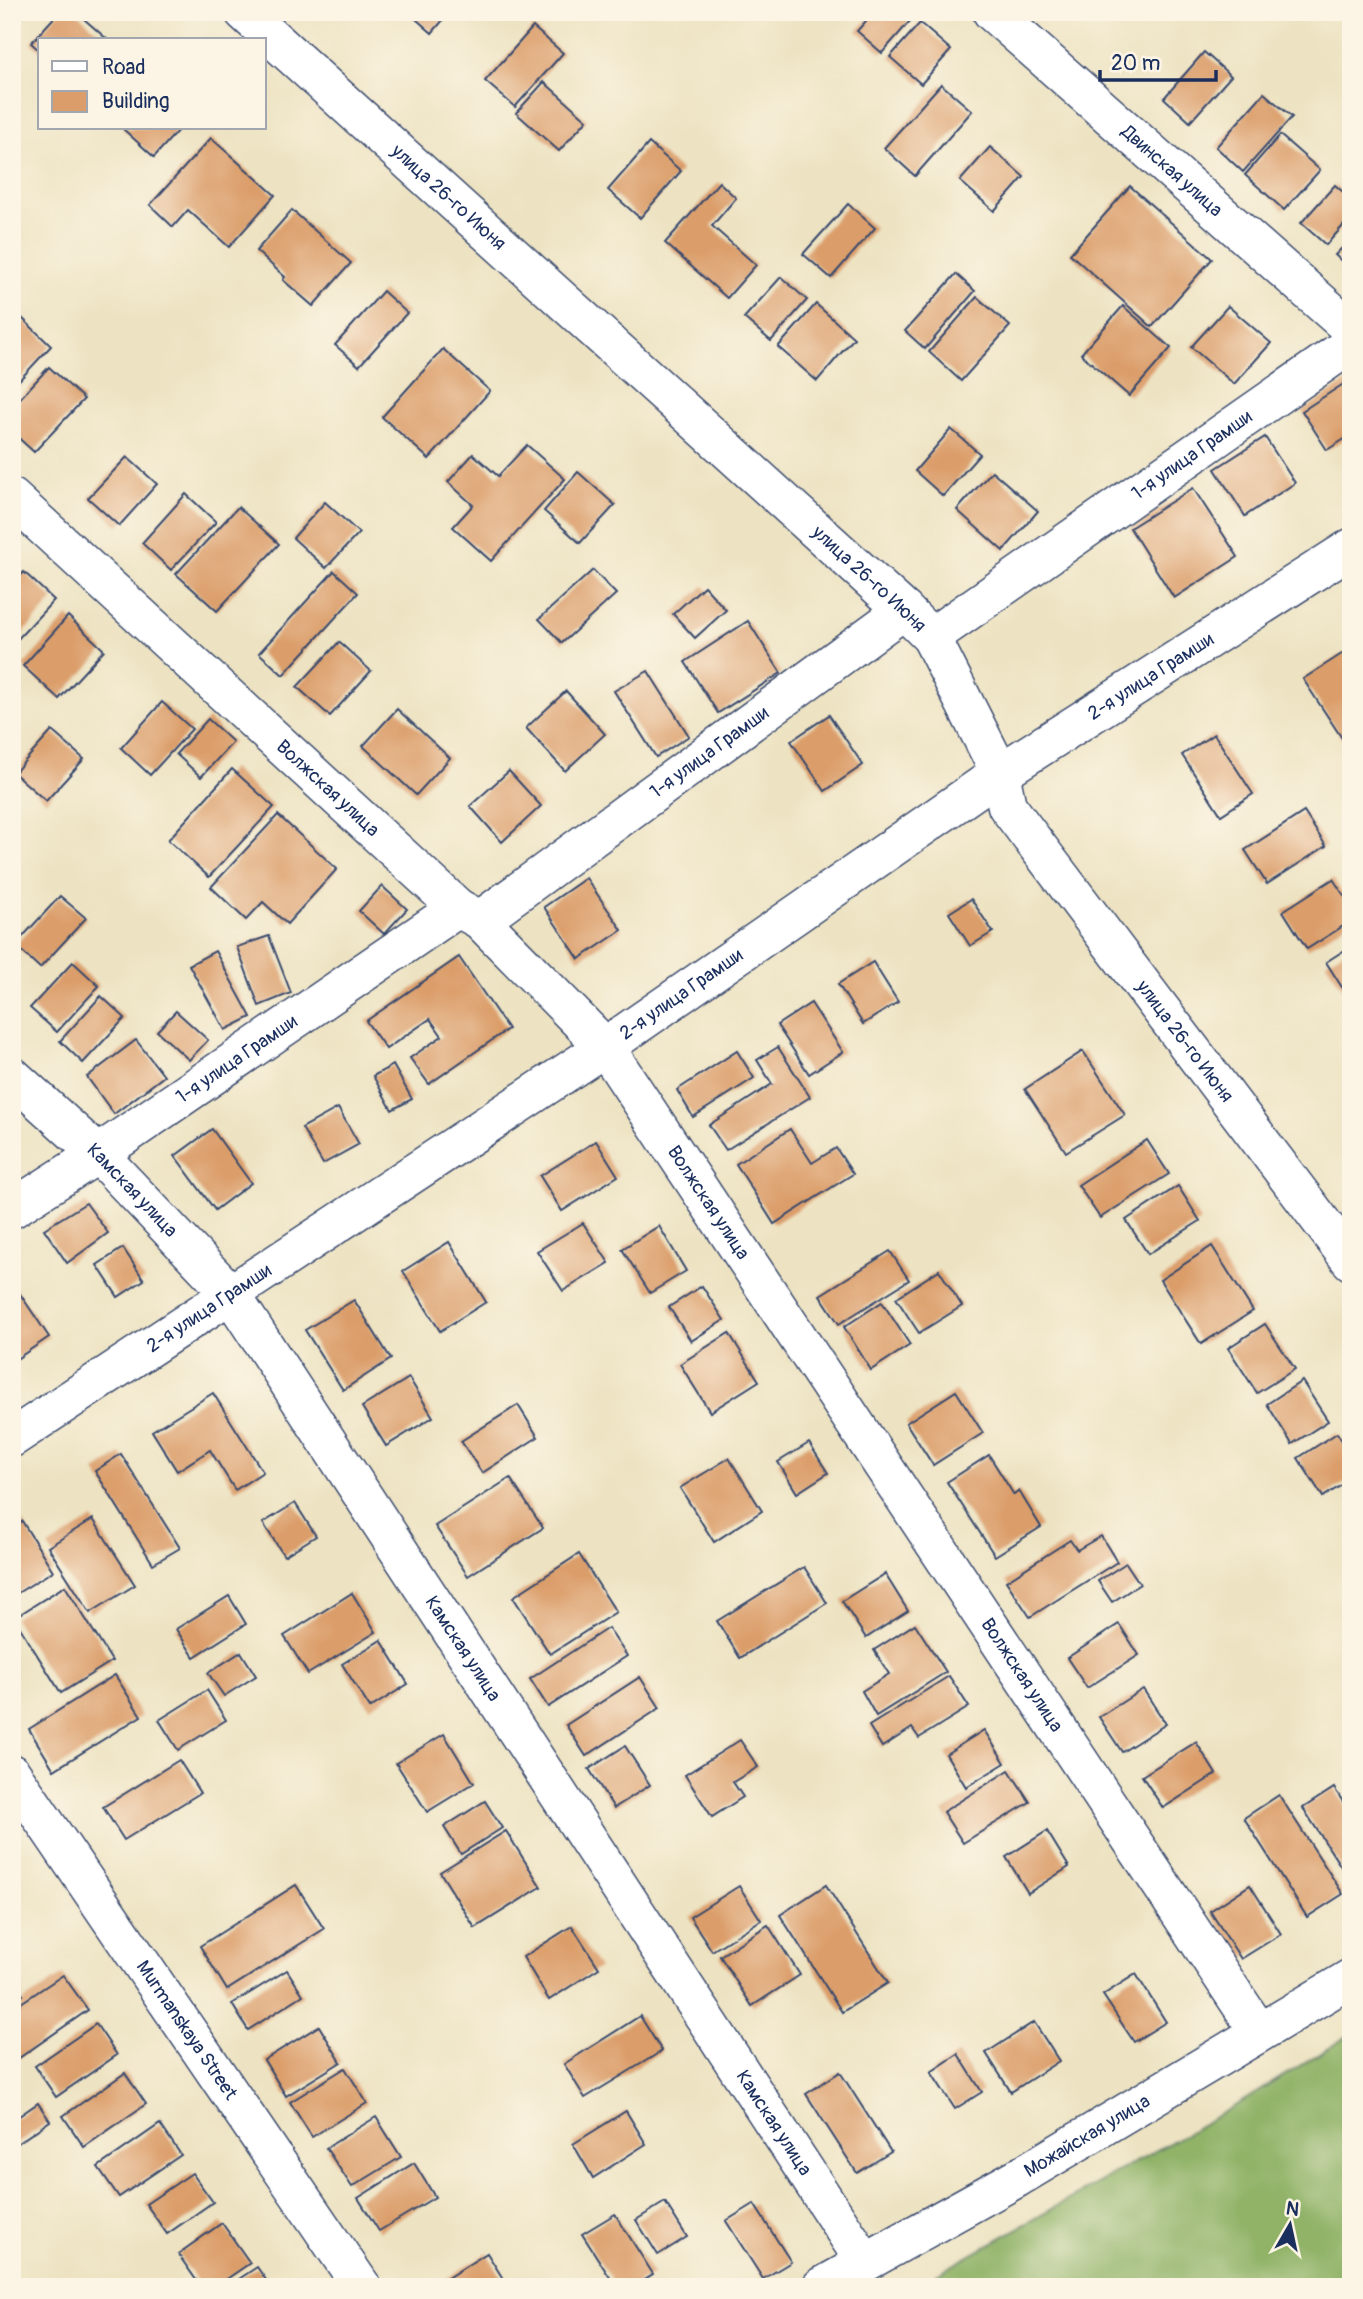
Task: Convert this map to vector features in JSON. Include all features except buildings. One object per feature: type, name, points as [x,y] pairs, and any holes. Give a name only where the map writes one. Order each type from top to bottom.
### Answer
[{"type":"street","name":"Двинская улица","points":[[992,12],[1351,329]]},
{"type":"street","name":"улица 26-го Июня","points":[[266,19],[931,638],[1000,773],[1007,806],[1351,1261]]},
{"type":"street","name":"1-я улица Грамши","points":[[931,638],[1351,344]]},
{"type":"street","name":"Волжская улица","points":[[12,498],[469,914],[605,1047],[1259,2032]]},
{"type":"street","name":"2-я улица Грамши","points":[[12,1438],[605,1047],[1000,773],[1351,548]]},
{"type":"street","name":"1-я улица Грамши","points":[[12,1209],[469,914],[904,610]]},
{"type":"street","name":"Камская улица","points":[[12,1076],[98,1154],[230,1293],[866,2262]]},
{"type":"street","name":"Murmanskaya Street","points":[[12,1774],[362,2287]]},
{"type":"street","name":"Можайская улица","points":[[821,2287],[1017,2178],[1351,1978]]},
{"type":"green space","points":[[1351,2034],[1351,2287],[914,2287],[1240,2103]]}]
